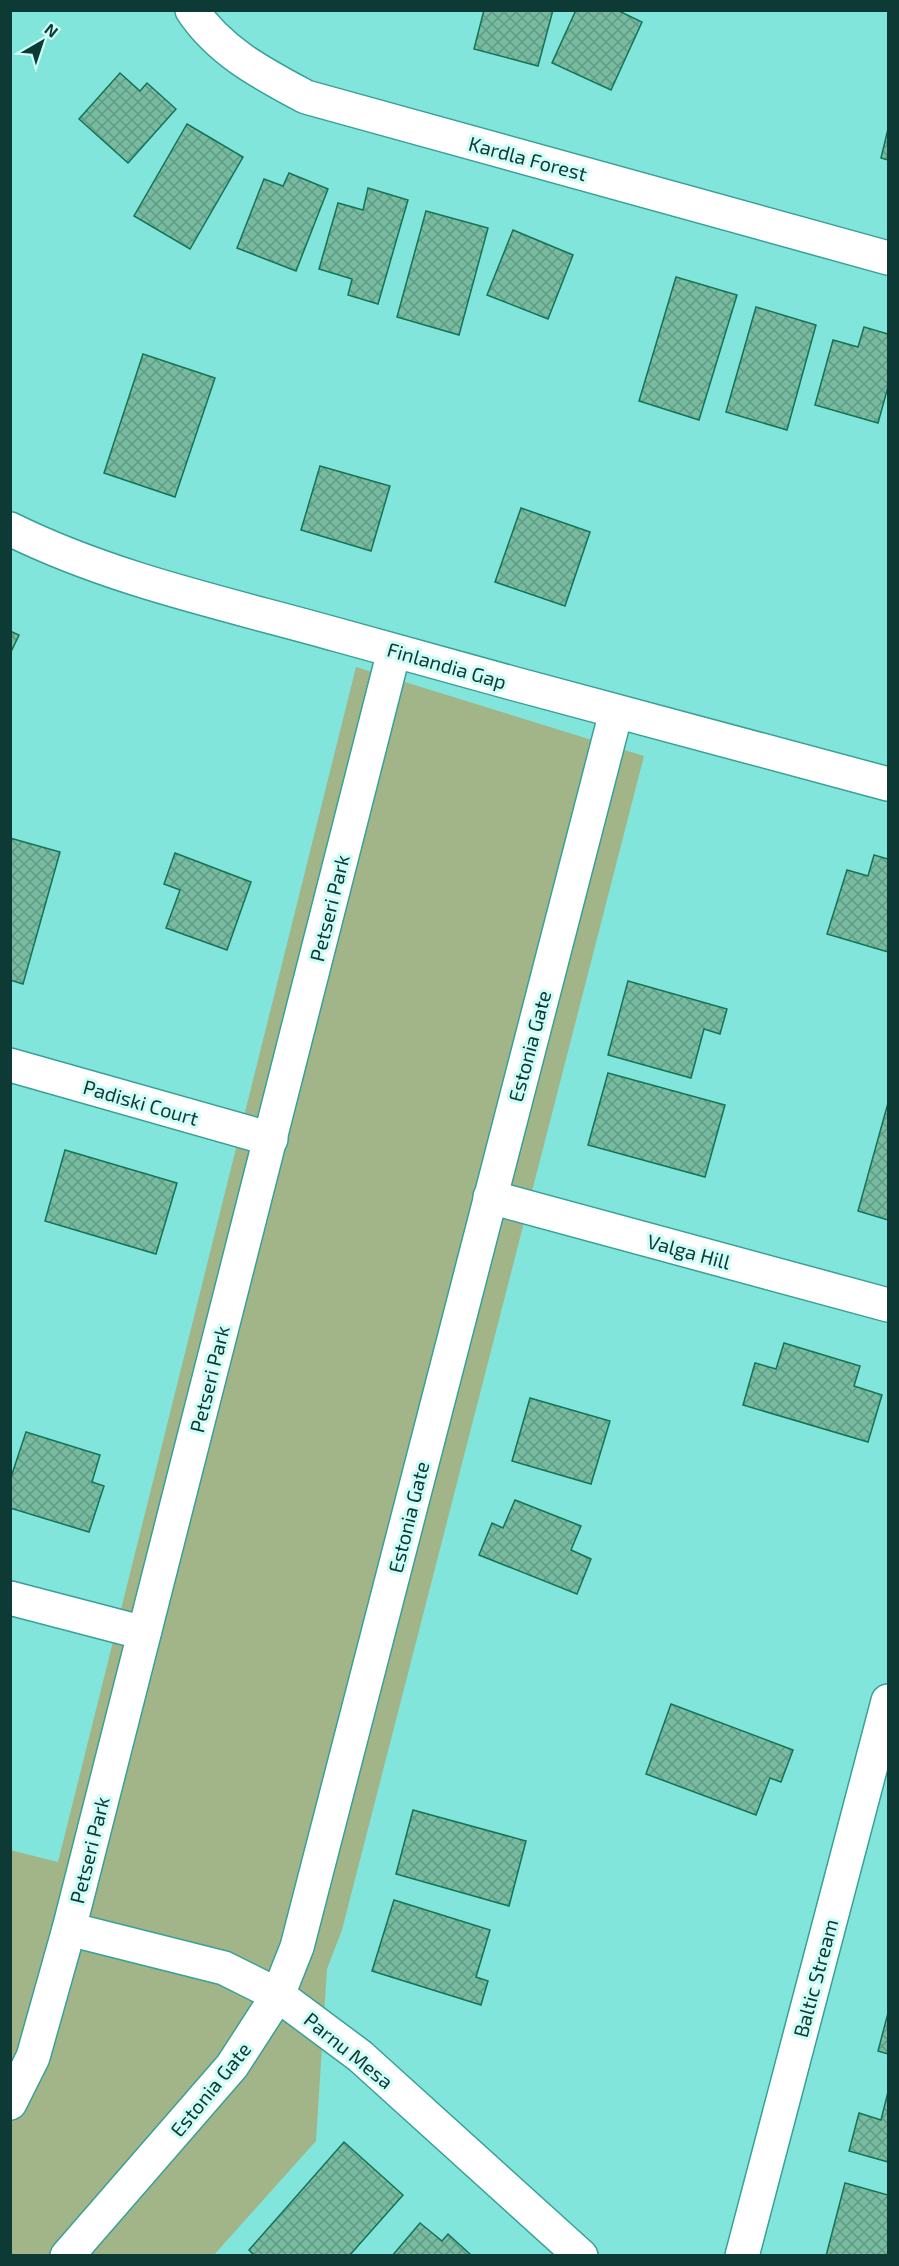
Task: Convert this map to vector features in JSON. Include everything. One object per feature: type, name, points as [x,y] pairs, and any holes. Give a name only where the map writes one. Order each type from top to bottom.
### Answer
[{"type":"street","name":"Kardla Forest","points":[[192,10],[205,30],[257,71],[306,97],[888,258]]},
{"type":"street","name":"Finlandia Gap","points":[[10,529],[115,573],[616,712],[888,784]]},
{"type":"street","name":"Petseri Park","points":[[10,2103],[33,2057],[69,1929],[394,651]]},
{"type":"street","name":"Estonia Gate","points":[[68,2256],[232,2066],[278,1995],[297,1947],[616,712]]},
{"type":"street","name":"Padiski Court","points":[[10,1065],[271,1139]]},
{"type":"street","name":"Valga Hill","points":[[490,1197],[888,1305]]},
{"type":"street","points":[[10,1598],[144,1634]]},
{"type":"street","name":"Baltic Stream","points":[[742,2256],[888,1701]]},
{"type":"street","name":"Parnu Mesa","points":[[69,1929],[224,1968],[278,1995],[360,2056],[581,2256]]},
{"type":"green space","points":[[356,667],[644,756],[342,1930],[327,1969],[316,2141],[214,2255],[11,2255],[10,1850],[58,1862]]},
{"type":"building","points":[[484,10],[553,10],[538,66],[474,49]]},
{"type":"building","points":[[576,10],[617,10],[642,22],[611,90],[552,63]]},
{"type":"building","points":[[120,73],[140,91],[147,83],[176,109],[128,163],[79,119]]},
{"type":"building","points":[[187,124],[243,157],[190,249],[134,216]]},
{"type":"building","points":[[888,129],[888,160],[881,158]]},
{"type":"building","points":[[289,173],[328,189],[296,271],[237,248],[264,179],[283,186]]},
{"type":"building","points":[[368,188],[408,200],[378,304],[348,295],[352,279],[319,269],[338,203],[363,210]]},
{"type":"building","points":[[426,211],[488,228],[459,335],[397,317]]},
{"type":"building","points":[[513,230],[573,255],[548,319],[487,295]]},
{"type":"building","points":[[676,277],[737,295],[699,420],[639,401]]},
{"type":"building","points":[[756,307],[816,325],[787,430],[726,412]]},
{"type":"building","points":[[864,327],[888,334],[888,387],[878,423],[815,405],[833,340],[858,347]]},
{"type":"building","points":[[143,354],[215,378],[175,497],[104,473]]},
{"type":"building","points":[[320,466],[390,486],[371,551],[301,530]]},
{"type":"building","points":[[521,508],[590,532],[565,606],[495,582]]},
{"type":"building","points":[[10,631],[19,635],[10,654]]},
{"type":"building","points":[[10,838],[60,852],[23,984],[10,980]]},
{"type":"building","points":[[175,853],[251,882],[227,950],[166,928],[180,890],[164,884]]},
{"type":"building","points":[[874,855],[888,859],[888,952],[827,934],[847,870],[868,876]]},
{"type":"building","points":[[628,981],[727,1009],[720,1034],[704,1029],[691,1078],[608,1055]]},
{"type":"building","points":[[608,1073],[725,1105],[705,1177],[588,1145]]},
{"type":"building","points":[[888,1103],[888,1220],[858,1211]]},
{"type":"building","points":[[65,1150],[177,1183],[156,1254],[45,1221]]},
{"type":"building","points":[[784,1343],[860,1366],[854,1386],[882,1395],[868,1442],[743,1405],[755,1363],[776,1369]]},
{"type":"building","points":[[530,1398],[610,1421],[591,1484],[512,1461]]},
{"type":"building","points":[[26,1432],[100,1455],[92,1482],[104,1486],[89,1532],[10,1508],[10,1480]]},
{"type":"building","points":[[515,1500],[581,1526],[571,1550],[591,1559],[577,1594],[479,1555],[492,1523],[503,1528]]},
{"type":"building","points":[[671,1704],[793,1750],[781,1782],[770,1778],[756,1815],[646,1774]]},
{"type":"building","points":[[413,1810],[526,1841],[509,1906],[396,1874]]},
{"type":"building","points":[[394,1900],[490,1930],[476,1977],[488,1981],[481,2005],[372,1971]]},
{"type":"building","points":[[888,2013],[888,2054],[878,2051]]},
{"type":"building","points":[[888,2092],[888,2162],[849,2151],[859,2113],[881,2120]]},
{"type":"building","points":[[344,2142],[403,2195],[349,2256],[255,2256],[249,2250]]},
{"type":"building","points":[[845,2183],[888,2195],[888,2256],[826,2256]]},
{"type":"building","points":[[420,2223],[442,2241],[448,2234],[472,2256],[392,2256]]}]
